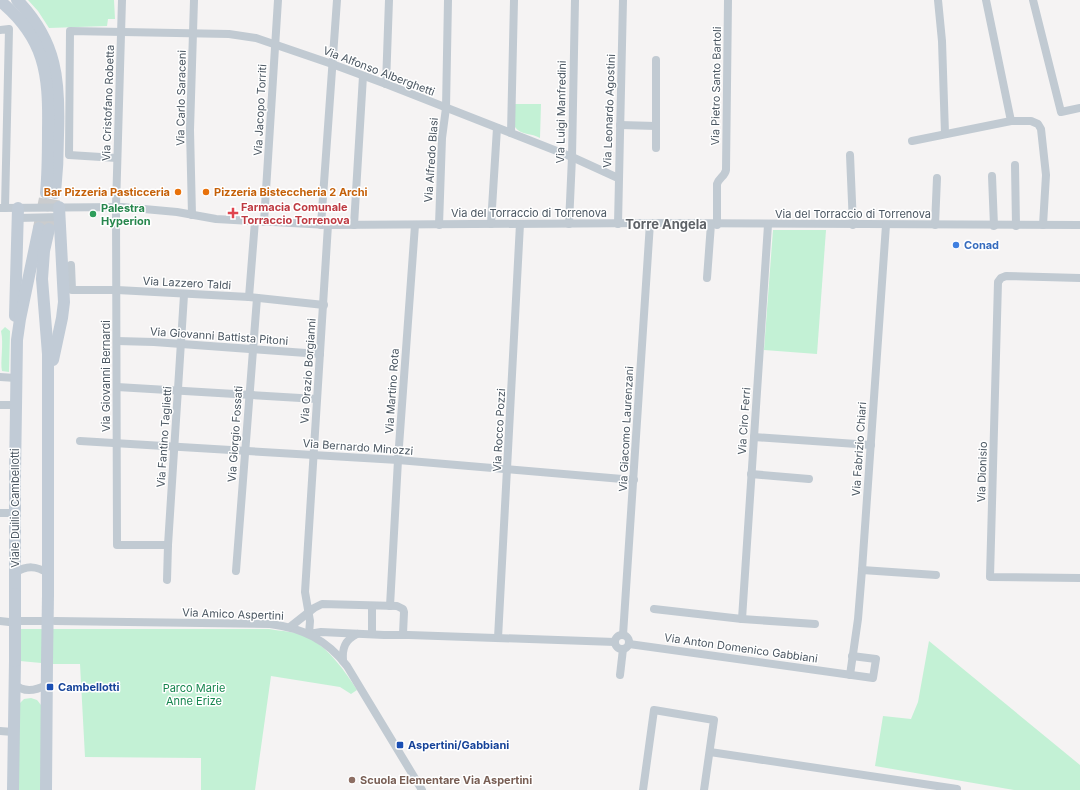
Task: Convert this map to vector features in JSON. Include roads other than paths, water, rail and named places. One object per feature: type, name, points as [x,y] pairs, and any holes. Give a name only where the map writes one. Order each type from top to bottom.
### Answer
[{"type":"main road","points":[[0,1],[19,18],[28,31],[38,50],[46,73],[49,106],[50,193],[57,160],[58,100],[56,71],[42,33],[30,15],[17,0]]},
{"type":"main road","points":[[48,379],[64,308],[59,212]]},
{"type":"main road","points":[[17,340],[15,320],[18,213]]},
{"type":"main road","name":"Viale Duilio Cambellotti","points":[[13,790],[17,340],[20,319],[44,228],[42,279],[48,349],[46,790]]},
{"type":"street","name":"Via Cristofano Robetta","points":[[116,207],[122,0]]},
{"type":"street","name":"Via Carlo Saraceni","points":[[192,215],[193,196],[190,130],[194,0]]},
{"type":"street","name":"Via Jacopo Torriti","points":[[264,222],[278,0]]},
{"type":"street","name":"Via Orazio Borgianni","points":[[309,634],[310,624],[305,592],[324,305],[325,225],[332,64],[337,0]]},
{"type":"street","points":[[386,84],[390,0]]},
{"type":"street","name":"Via Alfredo Blasi","points":[[439,225],[442,138],[446,108],[448,0]]},
{"type":"street","points":[[511,133],[514,0]]},
{"type":"street","name":"Via Luigi Manfredini","points":[[569,224],[572,157],[575,0]]},
{"type":"street","name":"Via Leonardo Agostini","points":[[618,224],[623,0]]},
{"type":"street","name":"Via Pietro Santo Bartoli","points":[[714,224],[717,184],[726,173],[728,0]]},
{"type":"street","points":[[938,0],[942,42],[945,134]]},
{"type":"street","points":[[986,0],[1011,121]]},
{"type":"street","points":[[1033,0],[1061,112],[1080,108]]},
{"type":"street","points":[[0,30],[9,29],[3,208],[18,213],[59,212],[116,207]]},
{"type":"street","name":"Via Alfonso Alberghetti","points":[[117,158],[69,155],[70,31],[244,35],[275,44],[386,84],[572,157],[618,178]]},
{"type":"street","points":[[656,60],[656,148]]},
{"type":"street","points":[[354,226],[363,76]]},
{"type":"street","points":[[912,141],[1011,121],[1031,121],[1038,124],[1042,129],[1046,175],[1043,225]]},
{"type":"street","points":[[620,125],[656,126]]},
{"type":"street","points":[[491,224],[497,128]]},
{"type":"street","points":[[850,155],[853,224]]},
{"type":"street","points":[[1015,165],[1016,226]]},
{"type":"street","points":[[992,176],[994,226]]},
{"type":"street","points":[[935,225],[937,178]]},
{"type":"street","name":"Via del Torraccio di Torrenova","points":[[116,207],[177,212],[219,219],[354,226],[650,223],[994,226],[1080,225]]},
{"type":"street","name":"Via Giovanni Bernardi","points":[[116,207],[117,545],[168,545]]},
{"type":"street","name":"Via Giorgio Fossati","points":[[236,571],[253,349],[255,221]]},
{"type":"street","name":"Via Giacomo Laurenzani","points":[[623,635],[650,223]]},
{"type":"street","name":"Via Rocco Pozzi","points":[[498,638],[520,224]]},
{"type":"street","points":[[707,278],[714,224]]},
{"type":"street","name":"Via Ciro Ferri","points":[[742,619],[768,224]]},
{"type":"street","name":"Via Martino Rota","points":[[390,606],[398,460],[415,225]]},
{"type":"street","name":"Via Fabrizio Chiari","points":[[850,675],[858,619],[862,570],[886,225]]},
{"type":"street","name":"Via Lazzero Taldi","points":[[71,265],[72,290],[116,290],[253,298],[324,305]]},
{"type":"street","name":"Via Dionisio","points":[[1080,278],[1006,276],[1001,278],[998,284],[990,577],[1080,578]]},
{"type":"street","name":"Via Fantino Taglietti","points":[[167,580],[184,295]]},
{"type":"street","name":"Via Giovanni Battista Pitoni","points":[[116,341],[182,344],[320,354]]},
{"type":"street","points":[[0,377],[16,378]]},
{"type":"street","points":[[117,387],[317,399]]},
{"type":"street","points":[[0,405],[16,405]]},
{"type":"street","points":[[754,437],[871,445]]},
{"type":"street","name":"Via Bernardo Minozzi","points":[[80,441],[398,460],[634,480]]},
{"type":"street","points":[[751,474],[809,479]]},
{"type":"street","points":[[0,512],[15,513]]},
{"type":"street","points":[[15,573],[23,568],[32,567],[39,568],[48,573]]},
{"type":"street","points":[[862,570],[936,575]]},
{"type":"street","points":[[290,627],[317,606],[325,604],[390,606],[400,607],[404,610],[403,634]]},
{"type":"street","points":[[372,606],[372,634]]},
{"type":"street","points":[[654,609],[742,619],[815,624]]},
{"type":"street","points":[[21,621],[43,621]]},
{"type":"street","name":"Via Amico Aspertini","points":[[55,621],[270,624],[290,627],[309,634],[327,645],[343,661],[422,790]]},
{"type":"street","points":[[309,634],[318,632],[403,634],[615,642]]},
{"type":"street","points":[[343,661],[343,650],[345,644],[357,634]]},
{"type":"street","points":[[615,642],[619,636],[623,635],[628,637],[620,676]]},
{"type":"street","points":[[615,642],[619,648],[626,646]]},
{"type":"street","name":"Via Anton Domenico Gabbiani","points":[[626,646],[873,678],[876,659],[852,656]]},
{"type":"street","points":[[14,684],[19,688],[29,690],[36,690],[46,685]]},
{"type":"street","points":[[643,790],[654,710],[714,720],[704,790]]},
{"type":"street","points":[[0,731],[13,732]]},
{"type":"street","points":[[710,752],[957,789]]},
{"type":"tunnel","points":[[39,228],[46,193]]},
{"type":"tunnel","points":[[49,229],[55,193]]},
{"type":"place","name":"Bar Pizzeria Pasticceria","points":[[178,192]]},
{"type":"place","name":"Pizzeria Bisteccheria 2 Archi","points":[[206,192]]},
{"type":"place","name":"Farmacia Comunale Torraccio Torrenova","points":[[233,213]]},
{"type":"place","name":"Palestra Hyperion","points":[[93,214]]},
{"type":"place","name":"Conad","points":[[956,245]]},
{"type":"place","name":"Cambellotti","points":[[50,687]]},
{"type":"place","name":"Aspertini/Gabbiani","points":[[400,745]]},
{"type":"place","name":"Scuola Elementare Via Aspertini","points":[[352,780]]},
{"type":"district","name":"Torre Angela","points":[[666,224]]},
{"type":"park label","name":"Parco Marie Anne Erize","points":[[194,694]]}]
